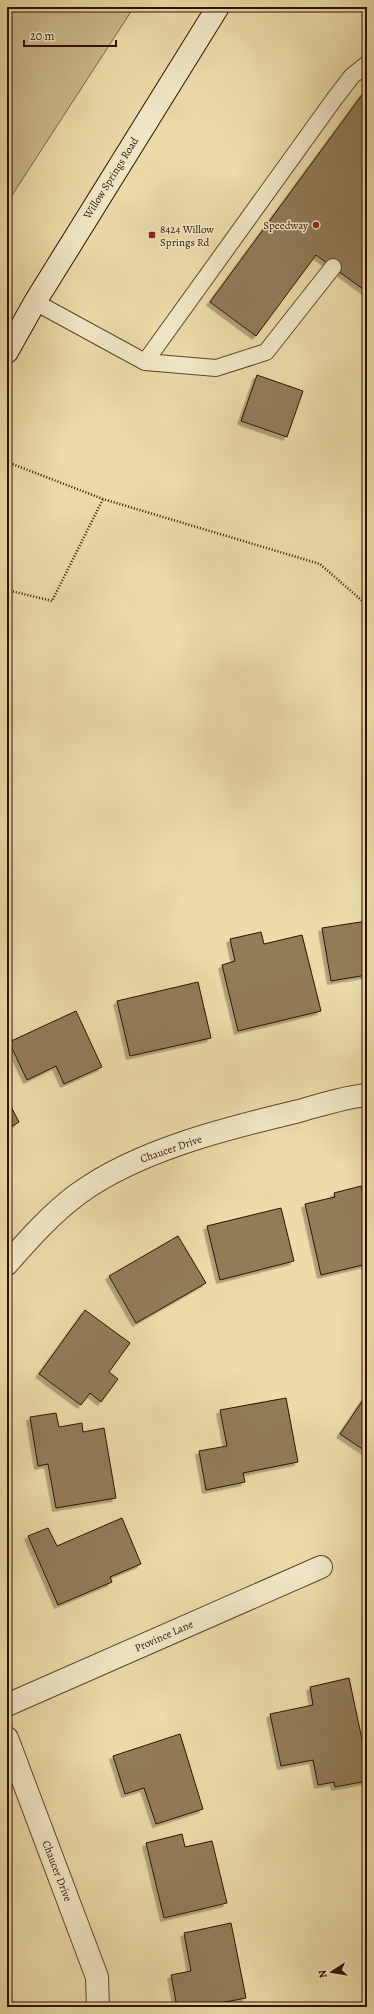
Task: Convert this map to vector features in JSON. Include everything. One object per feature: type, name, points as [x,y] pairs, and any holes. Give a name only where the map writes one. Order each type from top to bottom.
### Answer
[{"type":"street","name":"Willow Springs Road","points":[[7,352],[35,302],[218,7]]},
{"type":"street","name":"Chaucer Drive","points":[[7,1264],[34,1234],[78,1194],[134,1162],[165,1148],[263,1120],[367,1095]]},
{"type":"street","name":"Province Lane","points":[[7,1706],[321,1567]]},
{"type":"street","name":"Chaucer Drive","points":[[7,1738],[97,1977],[98,2007]]},
{"type":"lane","points":[[145,362],[334,98],[352,76],[367,64]]},
{"type":"lane","points":[[35,302],[145,362],[216,368],[266,352],[333,267]]},
{"type":"path","points":[[7,462],[103,499],[320,564],[367,605]]},
{"type":"path","points":[[7,590],[52,601],[103,499]]},
{"type":"shaded area","points":[[7,7],[134,7],[7,203]]},
{"type":"building","name":"Speedway","points":[[367,88],[367,185],[362,192],[367,196],[367,292],[316,255],[256,336],[210,302]]},
{"type":"building","points":[[257,375],[303,391],[287,437],[241,421]]},
{"type":"building","points":[[367,921],[367,975],[331,981],[322,928]]},
{"type":"building","points":[[261,932],[264,944],[302,935],[321,1011],[238,1031],[222,965],[235,961],[230,939]]},
{"type":"building","points":[[198,982],[211,1038],[130,1056],[117,1001]]},
{"type":"building","points":[[76,1011],[102,1067],[64,1084],[56,1066],[27,1080],[9,1042]]},
{"type":"building","points":[[7,1099],[19,1122],[7,1129]]},
{"type":"building","points":[[361,1186],[367,1213],[367,1264],[321,1275],[305,1204],[335,1197],[334,1193]]},
{"type":"building","points":[[281,1208],[294,1261],[220,1280],[207,1226]]},
{"type":"building","points":[[178,1236],[206,1283],[136,1323],[109,1276]]},
{"type":"building","points":[[85,1310],[130,1343],[109,1372],[118,1379],[101,1402],[90,1393],[81,1405],[39,1374]]},
{"type":"building","points":[[367,1394],[367,1452],[340,1434]]},
{"type":"building","points":[[286,1398],[298,1462],[243,1473],[245,1482],[206,1490],[199,1451],[227,1446],[220,1410]]},
{"type":"building","points":[[56,1413],[59,1427],[82,1423],[83,1432],[104,1428],[116,1498],[56,1508],[48,1464],[38,1466],[30,1417]]},
{"type":"building","points":[[122,1518],[141,1564],[110,1577],[112,1582],[58,1605],[28,1536],[48,1528],[57,1546]]},
{"type":"building","points":[[349,1678],[367,1763],[367,1781],[335,1787],[334,1782],[318,1785],[313,1760],[281,1766],[270,1714],[313,1705],[310,1687]]},
{"type":"building","points":[[180,1734],[203,1809],[156,1824],[144,1788],[125,1794],[113,1756]]},
{"type":"building","points":[[182,1834],[185,1847],[212,1841],[227,1903],[164,1918],[146,1843]]},
{"type":"building","points":[[231,1923],[246,1998],[199,2007],[177,2007],[171,1975],[191,1971],[184,1933]]},
{"type":"place","name":"Speedway","points":[[316,225]]},
{"type":"place","name":"8424 Willow Springs Rd","points":[[152,235]]}]
